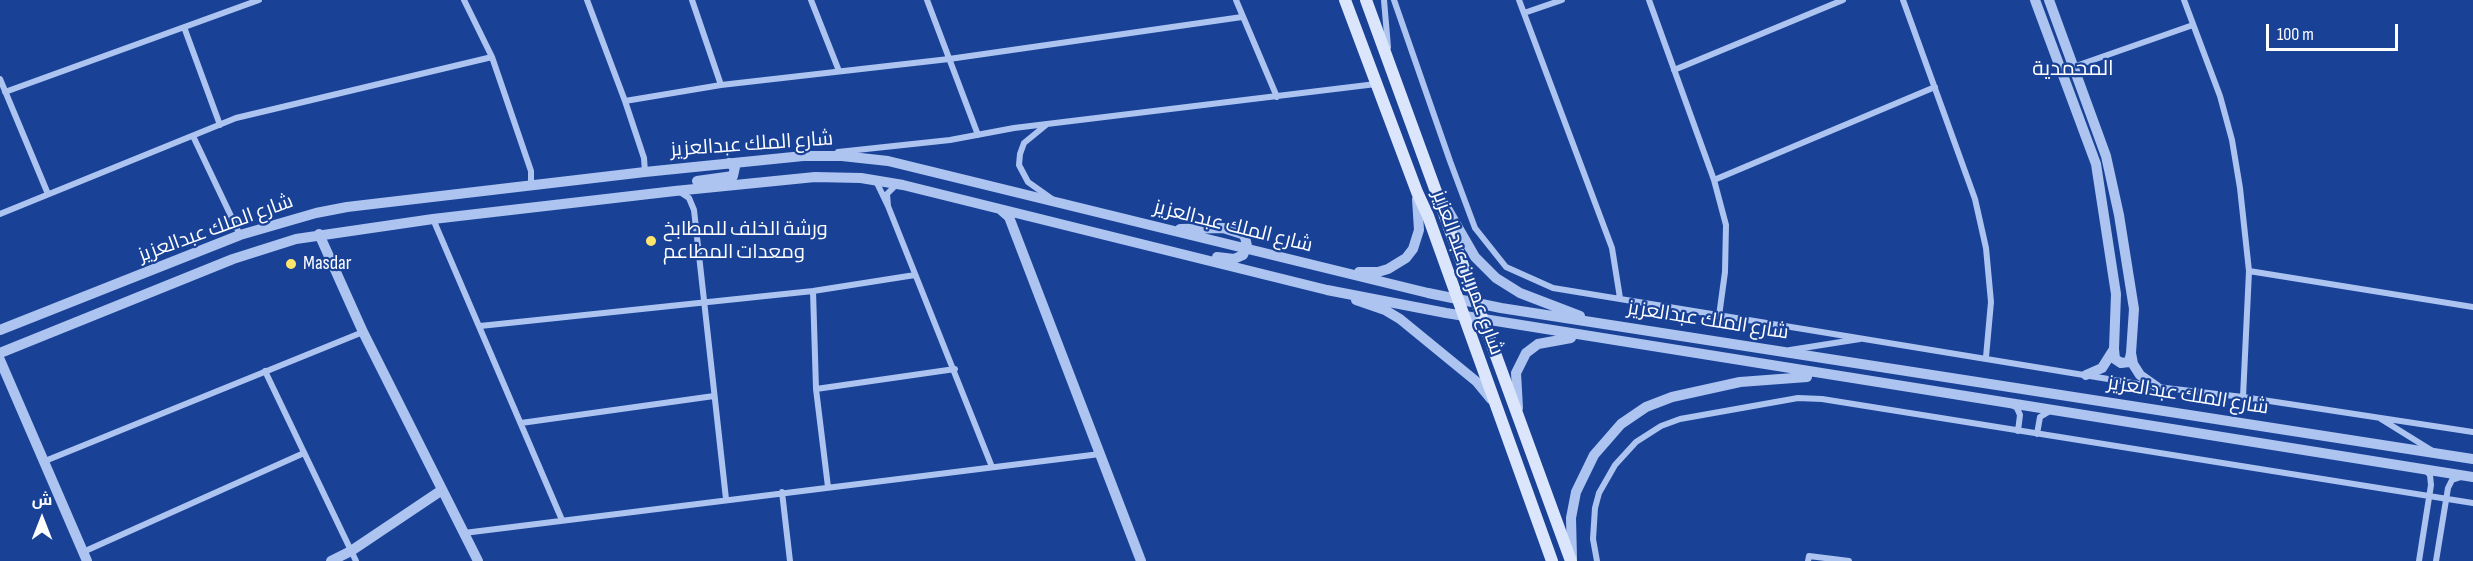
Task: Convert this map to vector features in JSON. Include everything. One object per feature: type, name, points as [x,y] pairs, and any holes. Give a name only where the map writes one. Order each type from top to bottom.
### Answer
[{"type":"main road","name":"شارع عمر بن عبد العزيز","points":[[1345,0],[1416,192],[1428,216],[1552,561]]},
{"type":"main road","name":"شارع عمر بن عبد العزيز","points":[[1366,0],[1572,561]]},
{"type":"street","points":[[5,92],[246,2],[259,0]]},
{"type":"street","points":[[464,0],[492,57],[531,171],[531,186]]},
{"type":"street","points":[[587,0],[625,101],[644,158],[645,172]]},
{"type":"street","points":[[692,0],[721,85]]},
{"type":"street","points":[[811,0],[839,71]]},
{"type":"street","points":[[927,0],[978,135]]},
{"type":"street","points":[[1236,0],[1277,97]]},
{"type":"street","points":[[1384,0],[1390,65]]},
{"type":"street","points":[[1394,0],[1449,161],[1475,228],[1506,267],[1553,288],[1986,357],[2157,387],[2243,397],[2473,432]]},
{"type":"street","points":[[1519,0],[1612,248],[1620,298]]},
{"type":"street","points":[[1524,13],[1562,0]]},
{"type":"street","points":[[1649,0],[1714,180],[1726,225],[1725,272],[1719,316]]},
{"type":"street","points":[[1674,70],[1843,0]]},
{"type":"street","points":[[1903,0],[1975,199],[1986,248],[1991,302],[1986,357]]},
{"type":"street","points":[[2035,0],[2097,164],[2116,294],[2115,360],[2121,363],[2128,362],[2131,353],[2134,309],[2119,215],[2106,156],[2049,0]]},
{"type":"street","points":[[2184,0],[2220,96],[2232,140],[2240,188],[2249,271],[2243,397]]},
{"type":"street","points":[[625,101],[721,85],[949,59],[1242,17]]},
{"type":"street","points":[[2073,67],[2193,25]]},
{"type":"street","points":[[184,27],[220,125]]},
{"type":"street","points":[[0,214],[236,118],[492,57]]},
{"type":"street","points":[[0,79],[48,195]]},
{"type":"street","points":[[803,156],[950,140],[1047,124],[1376,84]]},
{"type":"street","points":[[1714,180],[1935,87]]},
{"type":"street","points":[[1047,124],[1024,143],[1019,165],[1028,182],[1059,203]]},
{"type":"street","points":[[193,136],[240,235]]},
{"type":"street","name":"شارع الملك عبدالعزيز","points":[[0,330],[240,235],[292,218],[347,207],[645,172],[803,156],[842,156],[888,162],[1477,303],[2473,459]]},
{"type":"street","points":[[621,197],[651,186],[729,178],[735,174],[736,170],[729,163]]},
{"type":"street","name":"شارع الملك عبدالعزيز","points":[[0,353],[233,259],[278,244],[319,234],[675,190],[815,177],[876,180],[1327,290],[1483,320],[2469,476]]},
{"type":"street","points":[[876,180],[955,369],[992,467]]},
{"type":"street","points":[[1432,183],[1475,257],[1496,278],[1520,293],[1594,322]]},
{"type":"street","points":[[888,206],[888,190],[894,186],[903,185]]},
{"type":"street","points":[[675,190],[686,195],[692,204],[705,301],[726,499]]},
{"type":"street","points":[[1339,271],[1378,272],[1406,258],[1413,249],[1419,230],[1420,219],[1416,192]]},
{"type":"street","points":[[1000,210],[1009,217],[1141,561]]},
{"type":"street","points":[[433,219],[562,520]]},
{"type":"street","points":[[1019,242],[1018,233],[1023,224],[1030,221],[1043,221]]},
{"type":"street","points":[[319,234],[363,332],[478,561]]},
{"type":"street","points":[[1102,235],[1147,239],[1228,259],[1238,257],[1246,249]]},
{"type":"street","points":[[2249,271],[2473,307]]},
{"type":"street","points":[[480,326],[813,291],[915,275]]},
{"type":"street","points":[[1327,290],[1385,310],[1400,319],[1478,382],[1495,405]]},
{"type":"street","points":[[813,291],[816,389],[828,487]]},
{"type":"street","points":[[45,461],[363,332]]},
{"type":"street","points":[[1520,417],[1515,381],[1518,366],[1526,353],[1548,340],[1583,336]]},
{"type":"street","points":[[1782,351],[1866,338]]},
{"type":"street","points":[[2086,375],[2102,368],[2114,349]]},
{"type":"street","points":[[2131,353],[2136,370],[2157,387]]},
{"type":"street","points":[[0,360],[85,556],[304,453]]},
{"type":"street","points":[[816,389],[955,369]]},
{"type":"street","points":[[265,371],[353,556]]},
{"type":"street","points":[[1572,561],[1570,518],[1581,477],[1602,443],[1632,416],[1646,407],[1672,397],[1740,382],[1780,378],[1838,377]]},
{"type":"street","points":[[521,423],[714,396]]},
{"type":"street","points":[[1596,559],[1593,539],[1595,508],[1606,478],[1623,454],[1635,442],[1661,426],[1680,419],[1775,400],[1798,398],[1822,399],[2473,503]]},
{"type":"street","points":[[2012,404],[2020,415],[2018,432]]},
{"type":"street","points":[[2037,434],[2040,417],[2053,411]]},
{"type":"street","points":[[2378,417],[2436,454]]},
{"type":"street","points":[[464,533],[1100,454]]},
{"type":"street","points":[[2419,561],[2431,480],[2423,469]]},
{"type":"street","points":[[2436,561],[2446,499],[2452,480],[2469,476]]},
{"type":"street","points":[[331,561],[353,556],[442,490]]},
{"type":"street","points":[[782,492],[790,561]]},
{"type":"street","points":[[1808,561],[1809,556],[1816,559],[1849,561]]},
{"type":"place","name":"ورشة الخلف للمطابخ ومعدات المطاعم","points":[[651,241]]},
{"type":"place","name":"Masdar","points":[[291,264]]},
{"type":"district","name":"المحمدية","points":[[2073,70]]}]
